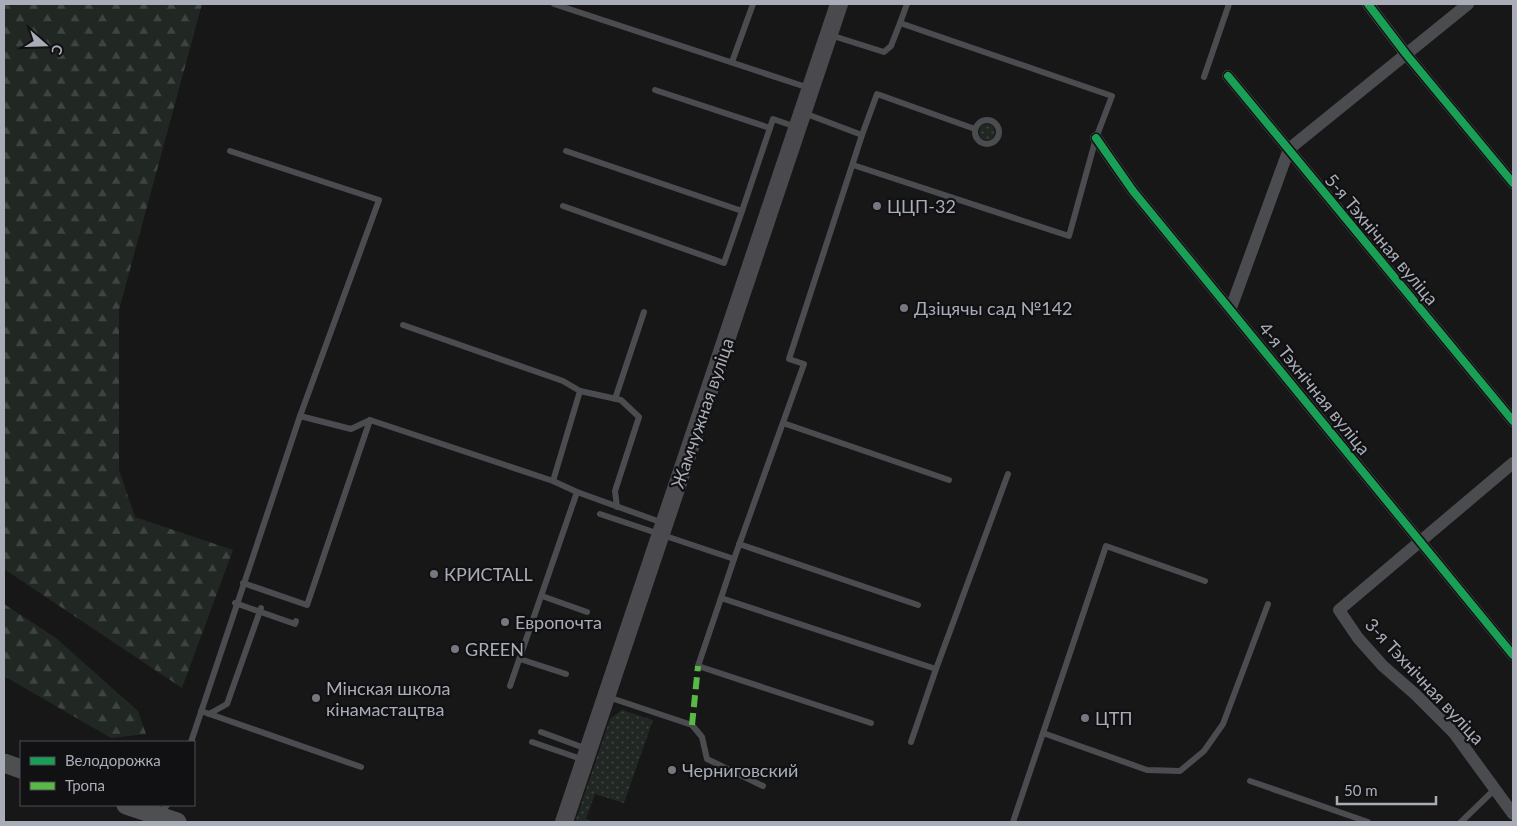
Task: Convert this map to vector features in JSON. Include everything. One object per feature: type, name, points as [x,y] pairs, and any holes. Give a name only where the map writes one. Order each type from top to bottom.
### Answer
[{"type":"main road","name":"Жамчужная вуліца","points":[[564,822],[839,4]]},
{"type":"main road","points":[[4,763],[20,769]]},
{"type":"main road","points":[[131,806],[168,814]]},
{"type":"street","points":[[1368,4],[1406,54],[1513,183]]},
{"type":"street","points":[[1230,308],[1289,149],[1468,4]]},
{"type":"street","name":"5-я Тэхнічная вуліца","points":[[1228,76],[1513,421]]},
{"type":"street","name":"4-я Тэхнічная вуліца","points":[[1096,138],[1133,191],[1420,539],[1513,655]]},
{"type":"street","points":[[1420,539],[1513,463]]},
{"type":"street","name":"3-я Тэхнічная вуліца","points":[[1420,539],[1339,610],[1358,638],[1383,666],[1416,694],[1454,733],[1513,814]]},
{"type":"lane","points":[[554,4],[810,89]]},
{"type":"lane","points":[[732,62],[752,4]]},
{"type":"lane","points":[[829,34],[884,52],[891,46],[907,4]]},
{"type":"lane","points":[[1204,77],[1230,4]]},
{"type":"lane","points":[[853,165],[1069,236],[1096,138],[1112,96],[900,23]]},
{"type":"lane","points":[[656,90],[770,128]]},
{"type":"lane","points":[[871,723],[698,666],[720,598],[804,364],[789,359],[876,94],[975,129]]},
{"type":"lane","points":[[563,206],[724,263],[773,120],[800,120],[862,135]]},
{"type":"lane","points":[[190,741],[242,583],[300,416],[379,200],[230,151]]},
{"type":"lane","points":[[566,151],[742,211]]},
{"type":"lane","points":[[615,398],[644,312]]},
{"type":"lane","points":[[403,325],[563,381],[580,390],[621,400],[639,418],[615,491],[617,507]]},
{"type":"lane","points":[[553,481],[580,390]]},
{"type":"lane","points":[[300,416],[351,429],[370,420],[553,481],[734,559]]},
{"type":"lane","points":[[242,583],[290,601],[307,605],[370,420]]},
{"type":"lane","points":[[782,423],[949,480]]},
{"type":"lane","points":[[911,742],[1008,474]]},
{"type":"lane","points":[[510,686],[577,492]]},
{"type":"lane","points":[[600,514],[663,529]]},
{"type":"lane","points":[[739,544],[918,605]]},
{"type":"lane","points":[[1013,822],[1106,546],[1205,581]]},
{"type":"lane","points":[[542,596],[587,612]]},
{"type":"lane","points":[[720,598],[936,669]]},
{"type":"lane","points":[[235,604],[246,605],[284,618],[295,624],[296,621]]},
{"type":"lane","points":[[1043,734],[1147,770],[1180,771],[1204,751],[1223,724],[1268,604]]},
{"type":"lane","points":[[209,714],[227,704],[260,610]]},
{"type":"lane","points":[[520,659],[566,674]]},
{"type":"lane","points":[[607,696],[692,725],[702,737],[708,759],[763,786]]},
{"type":"lane","points":[[201,711],[361,768]]},
{"type":"lane","points":[[541,732],[587,755]]},
{"type":"lane","points":[[532,742],[587,755]]},
{"type":"lane","points":[[1250,781],[1368,822]]},
{"type":"lane","points":[[1461,822],[1495,789]]},
{"type":"green space","points":[[4,4],[202,4],[119,310],[119,470],[135,517],[233,550],[182,688],[4,569]]},
{"type":"green space","points":[[987,124],[993,126],[995,132],[993,138],[987,140],[981,138],[979,132],[981,126]]},
{"type":"green space","points":[[4,604],[56,638],[138,711],[146,734],[111,738],[4,676]]},
{"type":"green space","points":[[622,710],[653,720],[624,803],[595,794],[586,819],[594,822],[575,822],[610,719]]},
{"type":"marked path","points":[[692,725],[698,666]]},
{"type":"cycle path","points":[[1368,4],[1406,54],[1513,183]]},
{"type":"cycle path","points":[[1228,76],[1513,421]]},
{"type":"cycle path","points":[[1096,138],[1133,191],[1513,655]]},
{"type":"place","name":"ЦЦП-32","points":[[877,206]]},
{"type":"place","name":"Дзіцячы сад №142","points":[[904,308]]},
{"type":"place","name":"КРИСТАLL","points":[[434,574]]},
{"type":"place","name":"Европочта","points":[[505,622]]},
{"type":"place","name":"GREEN","points":[[455,649]]},
{"type":"place","name":"Мінская школа кінамастацтва","points":[[316,698]]},
{"type":"place","name":"ЦТП","points":[[1085,718]]},
{"type":"place","name":"Черниговский","points":[[672,770]]}]
